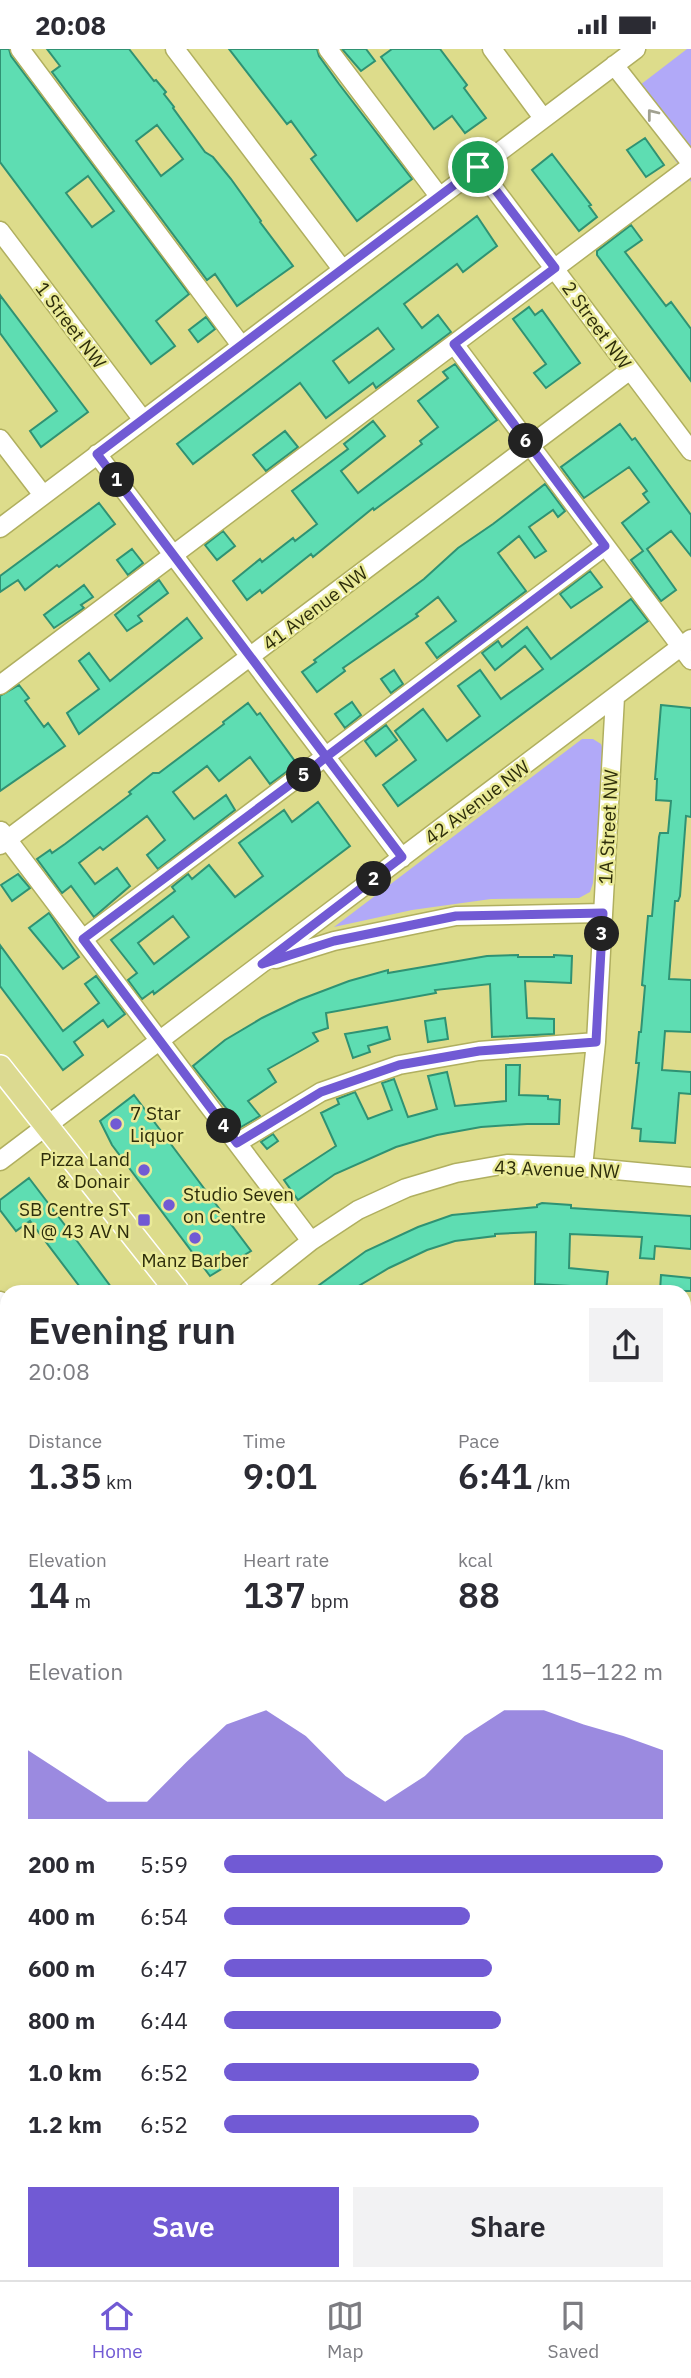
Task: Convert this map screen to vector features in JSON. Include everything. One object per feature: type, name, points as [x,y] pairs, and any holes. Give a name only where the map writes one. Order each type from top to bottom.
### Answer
[{"type":"main road","points":[[0,1067],[172,1285]]},
{"type":"street","points":[[20,49],[240,345]]},
{"type":"street","points":[[175,49],[342,269]]},
{"type":"street","points":[[328,49],[439,196]]},
{"type":"street","points":[[492,49],[543,118]]},
{"type":"street","points":[[0,528],[636,49]]},
{"type":"street","points":[[0,685],[691,165],[614,65]]},
{"type":"street","name":"2 Street NW","points":[[478,167],[691,451]]},
{"type":"street","name":"1 Street NW","points":[[0,231],[143,420]]},
{"type":"street","points":[[454,344],[605,546],[688,648]]},
{"type":"street","name":"41 Avenue NW","points":[[2,838],[250,657],[630,370]]},
{"type":"street","points":[[0,439],[43,495]]},
{"type":"street","points":[[97,454],[402,857]]},
{"type":"street","points":[[83,939],[605,546]]},
{"type":"street","name":"42 Avenue NW","points":[[0,1161],[615,697],[688,648]]},
{"type":"street","name":"1A Street NW","points":[[583,1167],[596,1042],[615,697]]},
{"type":"street","points":[[2,838],[83,939],[311,1241]]},
{"type":"street","name":"42 Avenue NW","points":[[262,964],[334,941],[456,916],[603,913]]},
{"type":"street","points":[[237,1143],[321,1092],[399,1065],[479,1051],[596,1042]]},
{"type":"street","name":"43 Avenue NW","points":[[256,1285],[311,1241],[358,1210],[431,1179],[507,1164],[583,1167],[691,1177]]},
{"type":"shaded area","points":[[687,49],[691,49],[691,182],[627,95]]},
{"type":"shaded area","points":[[582,739],[593,739],[601,744],[604,753],[590,892],[579,898],[491,899],[412,910],[334,927]]},
{"type":"building","points":[[0,49],[9,49],[11,56],[189,294],[156,321],[175,346],[151,364],[0,162]],"holes":[[[88,176],[114,211],[92,227],[66,193]]]},
{"type":"building","points":[[47,49],[129,49],[166,92],[164,94],[173,108],[205,152],[213,157],[231,179],[293,266],[237,306],[215,274],[207,280],[52,72],[60,66]],"holes":[[[157,125],[183,159],[161,176],[136,141]]]},
{"type":"building","points":[[229,49],[317,49],[339,84],[412,179],[357,221],[311,159],[316,155],[291,121],[287,124]]},
{"type":"building","points":[[342,49],[366,49],[375,61],[361,71]]},
{"type":"building","points":[[392,49],[440,49],[467,85],[464,88],[486,118],[465,133],[452,116],[434,129],[381,57]]},
{"type":"building","points":[[645,138],[664,165],[646,177],[627,150]]},
{"type":"building","points":[[552,154],[597,217],[579,231],[532,170]]},
{"type":"building","points":[[477,216],[497,246],[463,272],[457,264],[404,304],[422,328],[438,315],[451,332],[376,388],[373,383],[326,418],[300,383],[193,464],[177,444]],"holes":[[[378,328],[394,349],[349,383],[333,361]]]},
{"type":"building","points":[[631,225],[642,240],[625,252],[666,306],[671,302],[691,329],[691,381],[597,255],[597,251]]},
{"type":"building","points":[[0,295],[88,412],[41,447],[30,431],[57,411],[0,333]]},
{"type":"building","points":[[529,307],[535,315],[542,310],[580,363],[546,388],[534,373],[546,364],[513,319]]},
{"type":"building","points":[[206,317],[215,329],[198,342],[189,330]]},
{"type":"building","points":[[455,364],[497,420],[374,510],[373,508],[313,557],[311,554],[262,593],[260,590],[247,600],[233,581],[260,559],[262,562],[293,538],[295,541],[317,524],[292,491],[348,449],[344,444],[373,421],[385,436],[341,471],[358,493],[422,444],[420,441],[438,427],[418,401],[448,378],[443,372]]},
{"type":"building","points":[[620,424],[632,440],[635,438],[691,515],[691,556],[671,531],[647,549],[676,590],[661,601],[631,560],[643,551],[622,523],[649,502],[643,494],[647,491],[629,467],[584,498],[561,467]]},
{"type":"building","points":[[285,431],[298,447],[266,471],[253,455]]},
{"type":"building","points":[[545,484],[565,511],[558,517],[553,510],[529,527],[546,551],[535,558],[519,536],[498,553],[526,591],[437,658],[426,643],[456,621],[438,597],[416,614],[418,616],[343,668],[345,671],[317,692],[302,672],[316,662],[314,660],[424,579],[458,548]]},
{"type":"building","points":[[99,503],[115,524],[25,590],[18,580],[0,592],[0,576]]},
{"type":"building","points":[[223,531],[235,546],[217,560],[205,545]]},
{"type":"building","points":[[132,549],[143,563],[128,575],[117,560]]},
{"type":"building","points":[[590,571],[602,587],[571,608],[560,594]]},
{"type":"building","points":[[159,580],[168,593],[138,616],[142,621],[127,631],[115,615]]},
{"type":"building","points":[[84,585],[93,597],[81,605],[84,608],[54,628],[44,615]]},
{"type":"building","points":[[631,599],[648,621],[398,806],[383,785],[416,760],[395,731],[423,709],[447,741],[480,716],[458,686],[480,670],[501,699],[543,669],[525,646],[495,670],[482,653],[498,641],[502,647],[527,627],[551,659]]},
{"type":"building","points":[[187,618],[202,638],[79,734],[67,713],[99,689],[79,661],[89,653],[110,681]]},
{"type":"building","points":[[394,670],[403,684],[391,693],[381,679]]},
{"type":"building","points":[[19,685],[29,698],[25,701],[44,727],[48,723],[65,746],[0,791],[0,696]]},
{"type":"building","points":[[352,702],[361,715],[345,728],[335,714]]},
{"type":"building","points":[[248,703],[257,715],[260,713],[297,764],[270,784],[250,757],[219,781],[207,766],[173,792],[194,819],[226,795],[235,810],[158,869],[147,855],[165,840],[147,816],[103,850],[100,847],[79,863],[95,884],[117,868],[130,886],[94,917],[71,886],[62,893],[37,859],[65,844],[131,794],[129,792],[153,773],[159,773]]},
{"type":"building","points":[[661,705],[691,708],[691,817],[686,816],[680,896],[678,901],[675,901],[669,979],[691,980],[691,1032],[665,1031],[662,1070],[691,1072],[691,1094],[679,1093],[675,1143],[640,1141],[641,1129],[632,1128],[645,986],[642,985],[648,916],[652,916],[659,837],[660,833],[668,833],[671,801],[656,800],[655,779]]},
{"type":"building","points":[[386,725],[397,740],[376,756],[365,741]]},
{"type":"building","points":[[318,802],[350,846],[154,994],[153,991],[142,999],[128,980],[137,973],[111,940],[175,891],[172,887],[188,874],[192,879],[209,865],[235,897],[263,876],[239,843],[284,810],[292,822]],"holes":[[[173,916],[189,937],[154,964],[138,943]]]},
{"type":"building","points":[[18,874],[30,888],[12,901],[1,885]]},
{"type":"building","points":[[49,913],[79,957],[63,969],[29,928]]},
{"type":"building","points":[[0,945],[63,1031],[99,1003],[85,984],[96,976],[125,1014],[108,1027],[103,1020],[74,1042],[83,1055],[63,1070],[0,986]]},
{"type":"building","points":[[487,956],[572,956],[571,983],[525,981],[527,1018],[554,1019],[554,1034],[492,1037],[490,984],[435,990],[436,993],[326,1013],[328,1028],[313,1033],[318,1041],[268,1069],[276,1082],[248,1101],[260,1116],[241,1127],[193,1066],[225,1040],[262,1018],[349,981],[388,970],[388,973]]},
{"type":"building","points":[[445,1018],[448,1039],[428,1042],[425,1021]]},
{"type":"building","points":[[387,1027],[390,1039],[368,1046],[370,1052],[353,1058],[345,1034]]},
{"type":"building","points":[[506,1065],[520,1065],[519,1095],[548,1096],[548,1099],[560,1100],[559,1124],[481,1127],[437,1135],[396,1147],[335,1174],[298,1200],[284,1180],[336,1146],[321,1113],[339,1104],[337,1099],[355,1092],[368,1119],[392,1110],[382,1083],[394,1079],[408,1117],[437,1109],[428,1076],[447,1072],[455,1106],[506,1101]]},
{"type":"building","points":[[134,1095],[251,1251],[210,1276],[112,1145],[100,1121]]},
{"type":"building","points":[[273,1134],[278,1141],[267,1149],[261,1142]]},
{"type":"building","points":[[29,1178],[109,1285],[78,1285],[30,1221],[16,1231],[0,1210],[0,1200]]},
{"type":"building","points":[[537,1205],[571,1205],[571,1208],[691,1216],[691,1249],[655,1246],[654,1259],[640,1258],[642,1237],[570,1234],[569,1268],[608,1272],[607,1285],[535,1284],[536,1232],[495,1234],[455,1241],[427,1250],[360,1285],[319,1285],[366,1251],[418,1227],[452,1215]]},
{"type":"building","points":[[661,1275],[691,1278],[691,1285],[660,1285]]},
{"type":"place","name":"7 Star Liquor","points":[[116,1124]]},
{"type":"place","name":"Pizza Land & Donair","points":[[144,1170]]},
{"type":"place","name":"Studio Seven on Centre","points":[[169,1205]]},
{"type":"place","name":"SB Centre ST N @ 43 AV N","points":[[144,1220]]},
{"type":"place","name":"Manz Barber","points":[[195,1238]]},
{"type":"route","points":[[478,167],[97,454],[326,757],[402,857],[262,964],[334,941],[456,916],[603,913],[596,1042],[479,1051],[399,1065],[321,1092],[237,1143],[83,939],[315,766],[326,757],[605,546],[454,344],[555,268],[478,167]]}]
